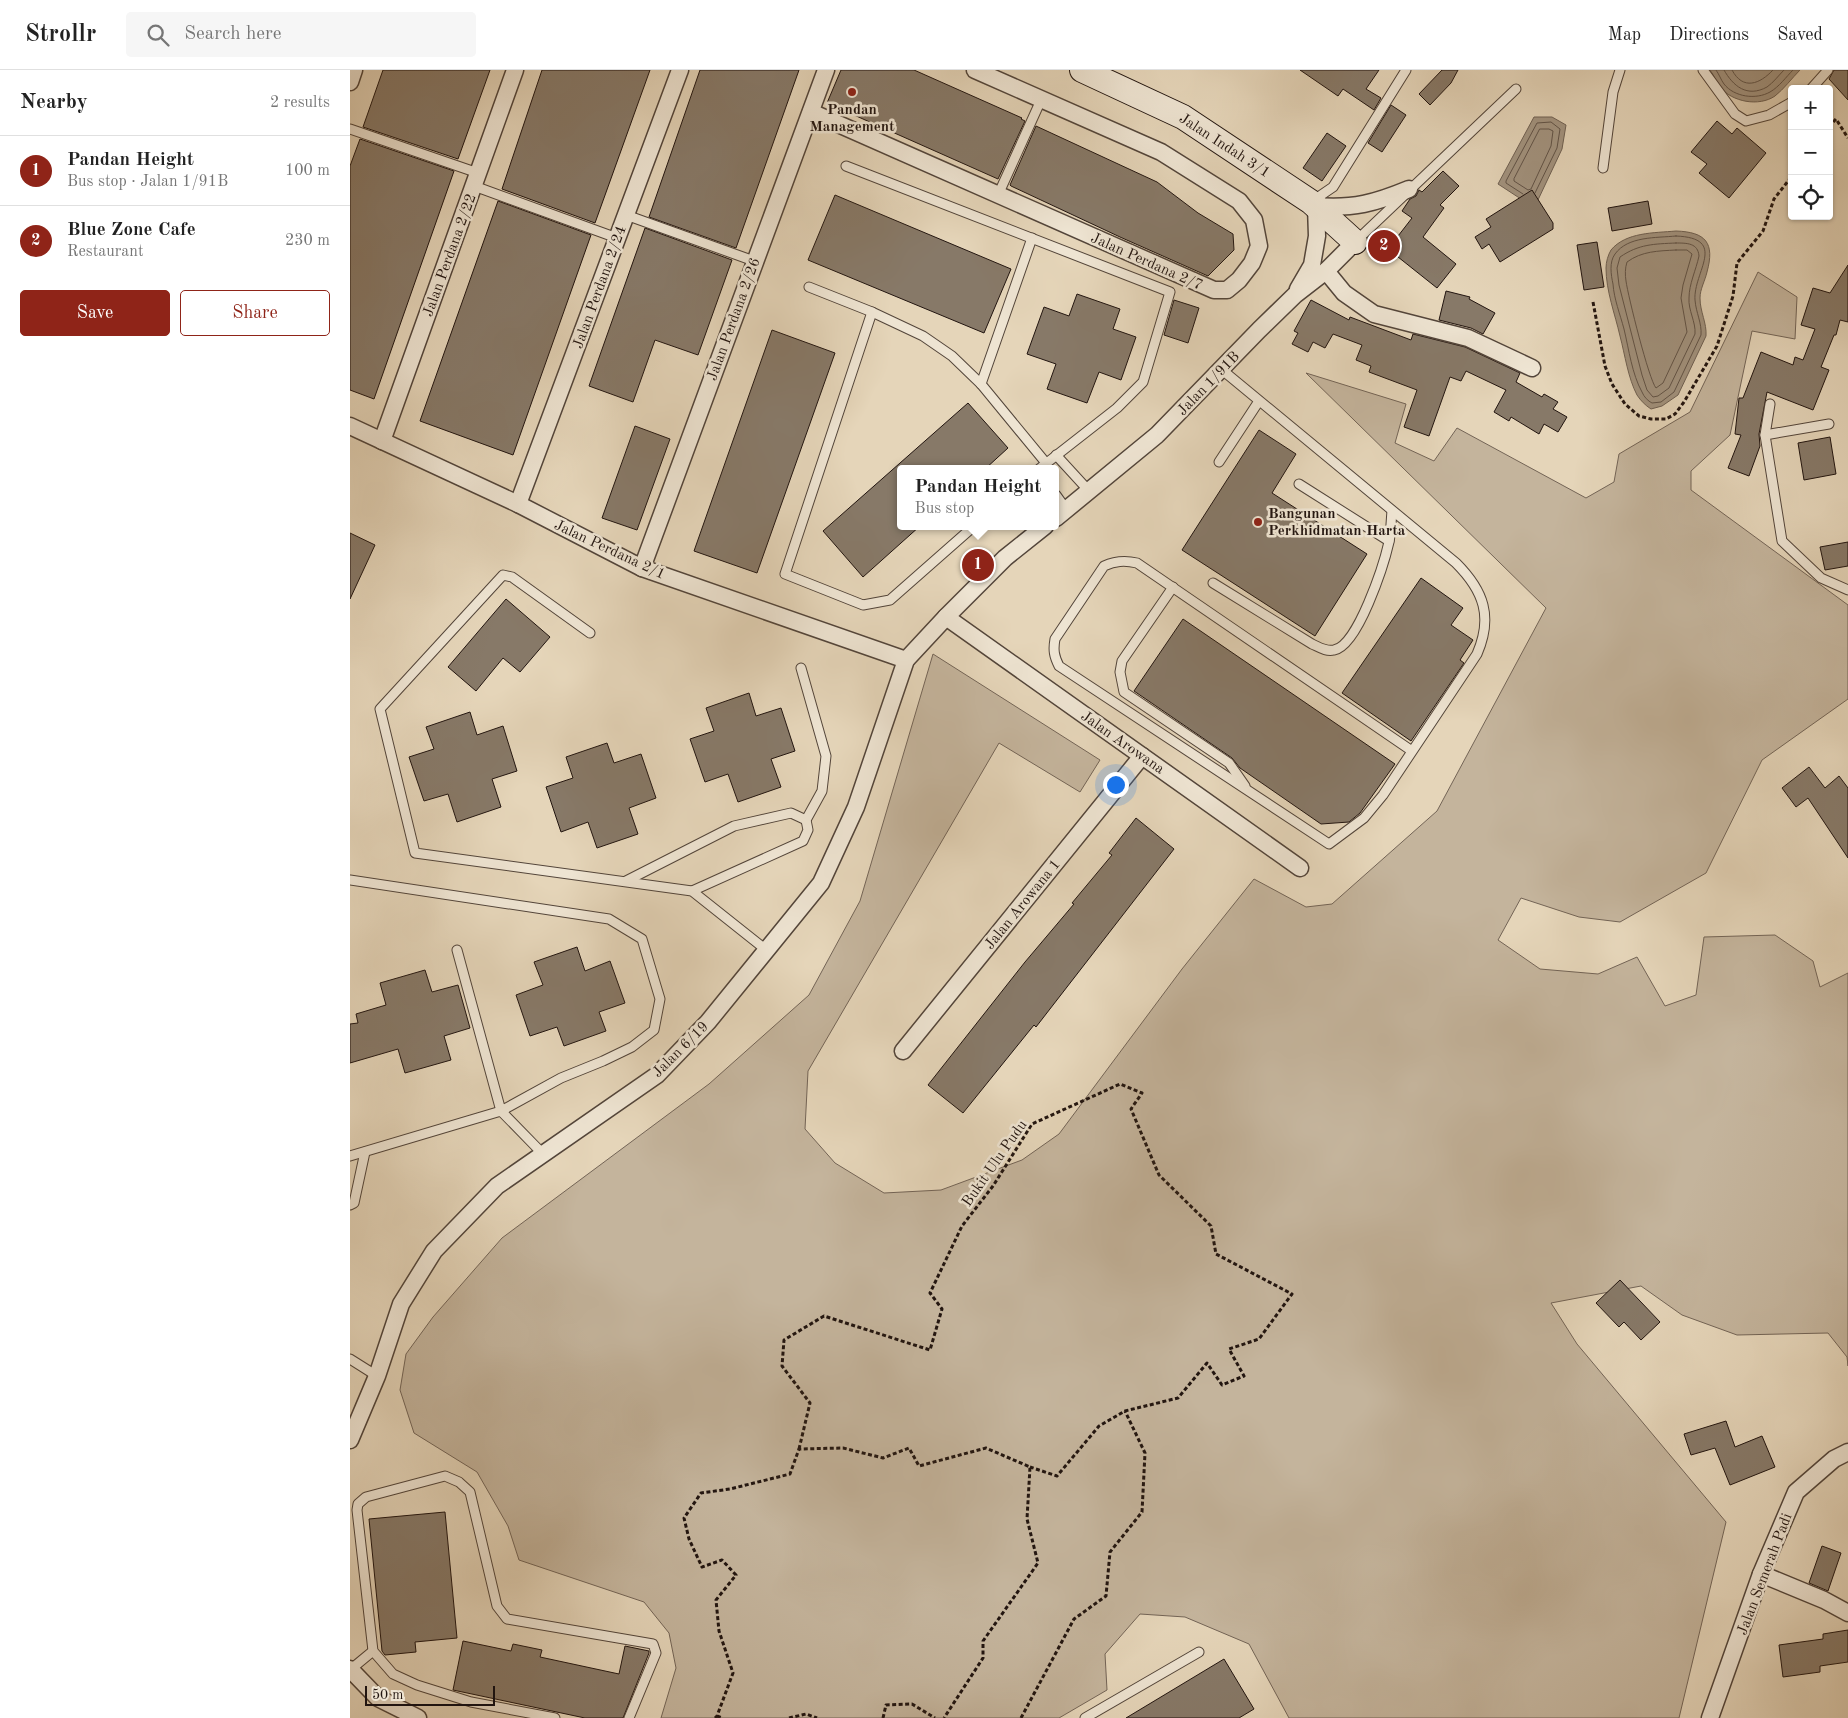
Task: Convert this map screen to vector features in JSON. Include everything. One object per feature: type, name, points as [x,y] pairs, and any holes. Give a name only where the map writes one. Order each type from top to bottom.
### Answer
[{"type":"street","points":[[350,82],[354,70]]},
{"type":"street","name":"Jalan Perdana 2/22","points":[[382,441],[515,70]]},
{"type":"street","name":"Jalan Perdana 2/24","points":[[518,504],[680,70]]},
{"type":"street","name":"Jalan Perdana 2/26","points":[[642,568],[826,70]]},
{"type":"street","name":"Jalan Perdana 2/7","points":[[811,112],[1214,290],[1226,290],[1239,280],[1252,263],[1259,246],[1254,220],[1239,201],[1161,152],[976,70]]},
{"type":"street","name":"Jalan Indah 3/1","points":[[1082,70],[1183,117],[1314,204],[1355,242]]},
{"type":"street","points":[[1295,295],[1312,264],[1317,236],[1314,204],[1340,208],[1364,205],[1387,199],[1410,189]]},
{"type":"street","name":"Jalan 1/91B","points":[[1061,513],[1157,436],[1220,369],[1295,295],[1326,270],[1355,242]]},
{"type":"street","points":[[1326,270],[1344,293],[1374,314],[1468,338],[1532,368]]},
{"type":"street","name":"Jalan Perdana 2/1","points":[[350,426],[518,504],[642,568],[906,660]]},
{"type":"street","points":[[906,660],[1005,558],[1040,530]]},
{"type":"street","name":"Jalan Arowana","points":[[946,617],[1300,868]]},
{"type":"street","name":"Jalan 6/19","points":[[350,1440],[377,1376],[401,1304],[434,1251],[497,1186],[656,1075],[708,1022],[765,949],[821,883],[856,807],[906,660]]},
{"type":"street","name":"Jalan Arowana 1","points":[[903,1051],[1142,756]]},
{"type":"street","name":"Jalan Semerah Padi","points":[[1710,1718],[1761,1574],[1796,1492],[1834,1459],[1848,1452]]},
{"type":"street","points":[[1761,1574],[1824,1600],[1848,1613]]},
{"type":"street","points":[[350,1669],[378,1698],[418,1718]]},
{"type":"lane","points":[[1314,204],[1333,187],[1406,70]]},
{"type":"lane","points":[[1602,168],[1613,92],[1620,70]]},
{"type":"lane","points":[[1703,70],[1735,114],[1746,121],[1769,115],[1788,104]]},
{"type":"lane","points":[[1815,85],[1828,70]]},
{"type":"lane","points":[[1355,242],[1516,89]]},
{"type":"lane","points":[[998,195],[1041,100]]},
{"type":"lane","points":[[350,129],[617,238]]},
{"type":"lane","points":[[846,166],[1170,292],[1143,382],[1117,408],[1044,465]]},
{"type":"lane","points":[[626,215],[754,261]]},
{"type":"lane","points":[[981,384],[1032,238]]},
{"type":"lane","points":[[809,286],[923,336],[952,356],[981,384],[1042,465]]},
{"type":"lane","points":[[872,312],[785,574],[863,605],[890,600],[969,530]]},
{"type":"lane","points":[[1220,369],[1470,576],[1479,591],[1484,608],[1484,632],[1477,654],[1383,795],[1364,818],[1329,844],[1059,666],[1053,649],[1055,639],[1104,566],[1114,562],[1126,561],[1136,564],[1173,588],[1412,750]]},
{"type":"lane","points":[[1219,462],[1259,401]]},
{"type":"lane","points":[[1770,404],[1765,435],[1782,541],[1822,578],[1848,590]]},
{"type":"lane","points":[[1765,435],[1829,424]]},
{"type":"lane","points":[[1056,455],[1089,491]]},
{"type":"lane","points":[[1299,484],[1389,541]]},
{"type":"lane","points":[[1213,583],[1312,644],[1325,650],[1335,650],[1343,646],[1353,632],[1371,598],[1389,541],[1392,511]]},
{"type":"lane","points":[[590,633],[512,577],[503,576],[380,709],[416,853],[692,891],[765,949]]},
{"type":"lane","points":[[1173,588],[1122,661],[1120,672],[1124,692],[1228,763],[1248,791]]},
{"type":"lane","points":[[692,891],[803,841],[808,830],[806,820],[822,791],[826,756],[800,668]]},
{"type":"lane","points":[[626,882],[734,826],[791,813],[806,820]]},
{"type":"lane","points":[[350,880],[610,919],[642,939],[660,999],[654,1030],[632,1046],[603,1062],[561,1078],[501,1111],[350,1156]]},
{"type":"lane","points":[[457,950],[501,1111],[542,1153]]},
{"type":"lane","points":[[350,1214],[365,1152]]},
{"type":"lane","points":[[350,1359],[377,1376]]},
{"type":"lane","points":[[555,1718],[471,1702],[417,1685],[393,1674],[373,1651],[357,1510],[358,1504],[366,1497],[445,1476],[459,1482],[470,1492],[497,1606],[507,1619],[653,1644],[656,1653],[629,1718]]},
{"type":"lane","points":[[350,1669],[373,1651]]},
{"type":"lane","points":[[1084,1718],[1199,1652]]},
{"type":"path","points":[[1833,122],[1836,119],[1848,138]]},
{"type":"path","points":[[1593,302],[1604,366],[1625,404],[1639,416],[1651,420],[1666,419],[1675,414],[1717,346],[1733,296],[1738,264],[1763,231],[1774,199],[1788,181]]},
{"type":"path","name":"Bukit Ulu Pudu","points":[[716,1717],[733,1673],[719,1631],[716,1600],[736,1575],[722,1560],[702,1567],[689,1539],[684,1518],[701,1493],[730,1489],[790,1474],[799,1449],[810,1403],[782,1366],[784,1340],[824,1316],[930,1350],[942,1309],[930,1293],[962,1226],[993,1186],[1032,1124],[1120,1084],[1142,1093],[1131,1109],[1159,1175],[1211,1226],[1216,1254],[1292,1294],[1259,1339],[1229,1349],[1244,1376],[1222,1385],[1207,1363],[1178,1398],[1125,1411],[1099,1426],[1057,1476],[1030,1467],[986,1448],[919,1466],[909,1448],[883,1458],[843,1448],[799,1449]]},
{"type":"path","points":[[1021,1718],[1074,1619],[1106,1596],[1110,1552],[1142,1512],[1145,1453],[1125,1411]]},
{"type":"path","points":[[944,1718],[983,1658],[984,1640],[1038,1563],[1027,1519],[1030,1467]]},
{"type":"path","points":[[883,1718],[886,1704],[912,1704],[935,1718]]},
{"type":"path","points":[[789,1718],[806,1714],[817,1718]]},
{"type":"path","points":[[716,1717],[722,1718]]},
{"type":"shaded area","points":[[1758,272],[1797,297],[1795,339],[1752,331],[1730,435],[1691,471],[1691,490],[1848,605],[1848,699],[1762,760],[1706,873],[1620,922],[1579,917],[1521,898],[1498,940],[1540,969],[1598,974],[1637,957],[1665,1006],[1696,995],[1704,937],[1775,935],[1813,961],[1820,987],[1848,973],[1848,1366],[1847,1357],[1828,1333],[1737,1335],[1682,1315],[1641,1286],[1551,1303],[1577,1344],[1726,1522],[1679,1718],[1289,1718],[1249,1644],[1185,1617],[1140,1614],[1105,1654],[1107,1690],[1059,1718],[661,1718],[676,1668],[669,1633],[644,1602],[519,1560],[508,1526],[477,1472],[414,1433],[400,1390],[406,1354],[433,1317],[502,1238],[709,1084],[809,995],[860,901],[933,654],[1100,760],[1080,792],[999,743],[808,1071],[805,1129],[835,1163],[884,1193],[941,1190],[1022,1160],[1059,1134],[1182,969],[1254,879],[1306,907],[1332,904],[1437,811],[1546,608],[1306,373],[1406,404],[1395,443],[1434,461],[1457,428],[1586,498],[1614,482],[1619,454],[1690,412]]},
{"type":"water","points":[[1710,70],[1800,70],[1775,96],[1754,102],[1738,99],[1725,92]]},
{"type":"water","points":[[1534,117],[1552,117],[1566,125],[1562,149],[1537,202],[1524,201],[1498,184]]},
{"type":"water","points":[[1676,231],[1695,234],[1706,241],[1709,247],[1709,262],[1700,298],[1706,336],[1678,395],[1662,406],[1651,409],[1643,403],[1631,381],[1609,294],[1606,263],[1611,250],[1624,240],[1641,234]]},
{"type":"building","points":[[383,70],[490,70],[458,159],[363,127]]},
{"type":"building","points":[[542,70],[650,70],[595,223],[502,189]]},
{"type":"building","points":[[700,70],[799,70],[736,248],[649,217]]},
{"type":"building","points":[[841,70],[914,70],[1022,118],[1025,121],[998,179],[827,103]]},
{"type":"building","points":[[1300,70],[1379,70],[1366,89],[1381,98],[1374,110],[1343,89],[1338,96]]},
{"type":"building","points":[[1442,70],[1458,70],[1451,83],[1430,105],[1419,94]]},
{"type":"building","points":[[1834,70],[1848,70],[1848,100],[1829,79]]},
{"type":"building","points":[[1391,105],[1406,115],[1382,152],[1368,143]]},
{"type":"building","points":[[1717,121],[1732,134],[1737,128],[1766,153],[1729,198],[1699,173],[1707,164],[1691,152]]},
{"type":"building","points":[[1036,126],[1157,182],[1198,213],[1233,234],[1234,250],[1208,276],[1011,186]]},
{"type":"building","points":[[1327,133],[1346,146],[1322,181],[1303,168]]},
{"type":"building","points":[[360,139],[454,171],[374,399],[350,390],[350,166]]},
{"type":"building","points":[[1443,171],[1459,186],[1440,205],[1444,208],[1423,237],[1456,264],[1437,288],[1388,249],[1412,218],[1402,211],[1410,199],[1416,196],[1419,190],[1422,192]]},
{"type":"building","points":[[1532,190],[1553,223],[1553,229],[1500,262],[1489,244],[1482,249],[1475,237],[1491,227],[1486,219]]},
{"type":"building","points":[[835,195],[1011,269],[984,333],[808,260]]},
{"type":"building","points":[[498,201],[591,235],[513,455],[420,421]]},
{"type":"building","points":[[1648,201],[1652,224],[1612,231],[1608,208]]},
{"type":"building","points":[[645,228],[732,260],[698,355],[655,340],[633,402],[589,386]]},
{"type":"building","points":[[1597,242],[1604,287],[1584,290],[1577,245]]},
{"type":"building","points":[[1848,265],[1848,322],[1840,320],[1836,335],[1834,335],[1821,367],[1829,370],[1813,410],[1767,392],[1759,434],[1760,446],[1749,476],[1728,468],[1741,435],[1735,434],[1739,398],[1743,398],[1761,352],[1793,365],[1795,357],[1803,360],[1815,329],[1801,325],[1813,288],[1830,293]]},
{"type":"building","points":[[1446,291],[1470,297],[1469,299],[1495,313],[1483,334],[1471,328],[1439,320]]},
{"type":"building","points":[[1077,294],[1120,309],[1113,329],[1136,337],[1121,380],[1099,372],[1087,403],[1047,389],[1056,364],[1027,354],[1044,307],[1069,316]]},
{"type":"building","points":[[1174,300],[1199,308],[1188,343],[1164,335]]},
{"type":"building","points":[[1311,300],[1349,320],[1350,317],[1411,340],[1413,334],[1465,347],[1520,373],[1516,382],[1542,397],[1544,394],[1558,402],[1553,409],[1567,417],[1558,432],[1544,424],[1539,434],[1511,417],[1509,421],[1494,412],[1506,390],[1466,371],[1461,381],[1450,377],[1429,436],[1404,427],[1417,390],[1369,372],[1371,366],[1356,360],[1362,345],[1333,334],[1325,348],[1313,342],[1308,352],[1292,344],[1298,333],[1294,331]]},
{"type":"building","points":[[772,330],[835,353],[757,573],[694,551]]},
{"type":"building","points":[[968,403],[1008,448],[989,465],[898,465]]},
{"type":"building","points":[[635,426],[670,439],[637,530],[602,518]]},
{"type":"building","name":"Bangunan Perkhidmatan Harta","points":[[1259,430],[1296,454],[1272,493],[1367,554],[1315,636],[1182,550]]},
{"type":"building","points":[[1830,437],[1836,474],[1804,480],[1798,443]]},
{"type":"building","points":[[897,466],[897,530],[916,530],[863,577],[823,531]]},
{"type":"building","points":[[350,533],[375,545],[350,599]]},
{"type":"building","points":[[1848,542],[1848,566],[1825,570],[1820,547]]},
{"type":"building","points":[[1421,578],[1463,608],[1451,625],[1473,640],[1460,660],[1464,663],[1411,741],[1342,693]]},
{"type":"building","points":[[506,599],[550,637],[520,672],[503,658],[476,691],[448,667]]},
{"type":"building","points":[[1183,619],[1395,764],[1360,813],[1349,822],[1321,824],[1240,768],[1232,758],[1134,691]]},
{"type":"building","points":[[749,693],[756,716],[781,708],[795,751],[771,759],[781,787],[738,802],[728,774],[705,782],[690,739],[714,731],[706,708]]},
{"type":"building","points":[[470,712],[477,735],[503,726],[517,771],[492,779],[501,807],[457,822],[448,794],[424,801],[409,757],[434,749],[426,727]]},
{"type":"building","points":[[607,743],[614,763],[641,754],[656,798],[629,808],[638,834],[597,848],[588,822],[561,832],[546,787],[573,778],[566,757]]},
{"type":"building","points":[[1809,767],[1825,788],[1839,776],[1848,788],[1848,858],[1808,798],[1796,807],[1782,788]]},
{"type":"building","points":[[1136,818],[1174,849],[1036,1027],[1034,1025],[963,1113],[928,1085],[1025,962],[1074,904],[1072,903],[1112,855],[1109,853]]},
{"type":"building","points":[[577,947],[585,971],[610,961],[625,1003],[599,1012],[606,1031],[564,1046],[557,1027],[530,1036],[516,995],[543,985],[534,962]]},
{"type":"building","points":[[425,970],[432,992],[458,985],[470,1028],[444,1036],[451,1060],[405,1073],[398,1049],[350,1063],[350,1024],[358,1023],[356,1014],[386,1005],[380,983]]},
{"type":"building","points":[[1620,1280],[1660,1322],[1641,1340],[1624,1322],[1619,1327],[1596,1303]]},
{"type":"building","points":[[1726,1421],[1735,1447],[1762,1436],[1775,1467],[1730,1485],[1715,1448],[1691,1455],[1684,1434]]},
{"type":"building","points":[[445,1512],[457,1638],[415,1642],[416,1652],[385,1655],[382,1651],[369,1519]]},
{"type":"building","points":[[1822,1546],[1841,1553],[1828,1591],[1809,1583]]},
{"type":"building","points":[[1848,1630],[1848,1662],[1820,1666],[1820,1672],[1783,1677],[1779,1645],[1823,1639],[1823,1634]]},
{"type":"building","points":[[463,1641],[511,1651],[513,1644],[542,1650],[540,1657],[619,1674],[625,1646],[649,1651],[649,1653],[623,1718],[585,1718],[453,1690]]},
{"type":"building","points":[[1224,1659],[1254,1709],[1239,1718],[1126,1718]]},
{"type":"place","name":"Pandan Management","points":[[852,92]]},
{"type":"place","name":"Blue Zone Cafe","points":[[1384,246]]},
{"type":"place","name":"Bangunan Perkhidmatan Harta","points":[[1258,522]]},
{"type":"place","name":"Pandan Height","points":[[978,565]]}]
